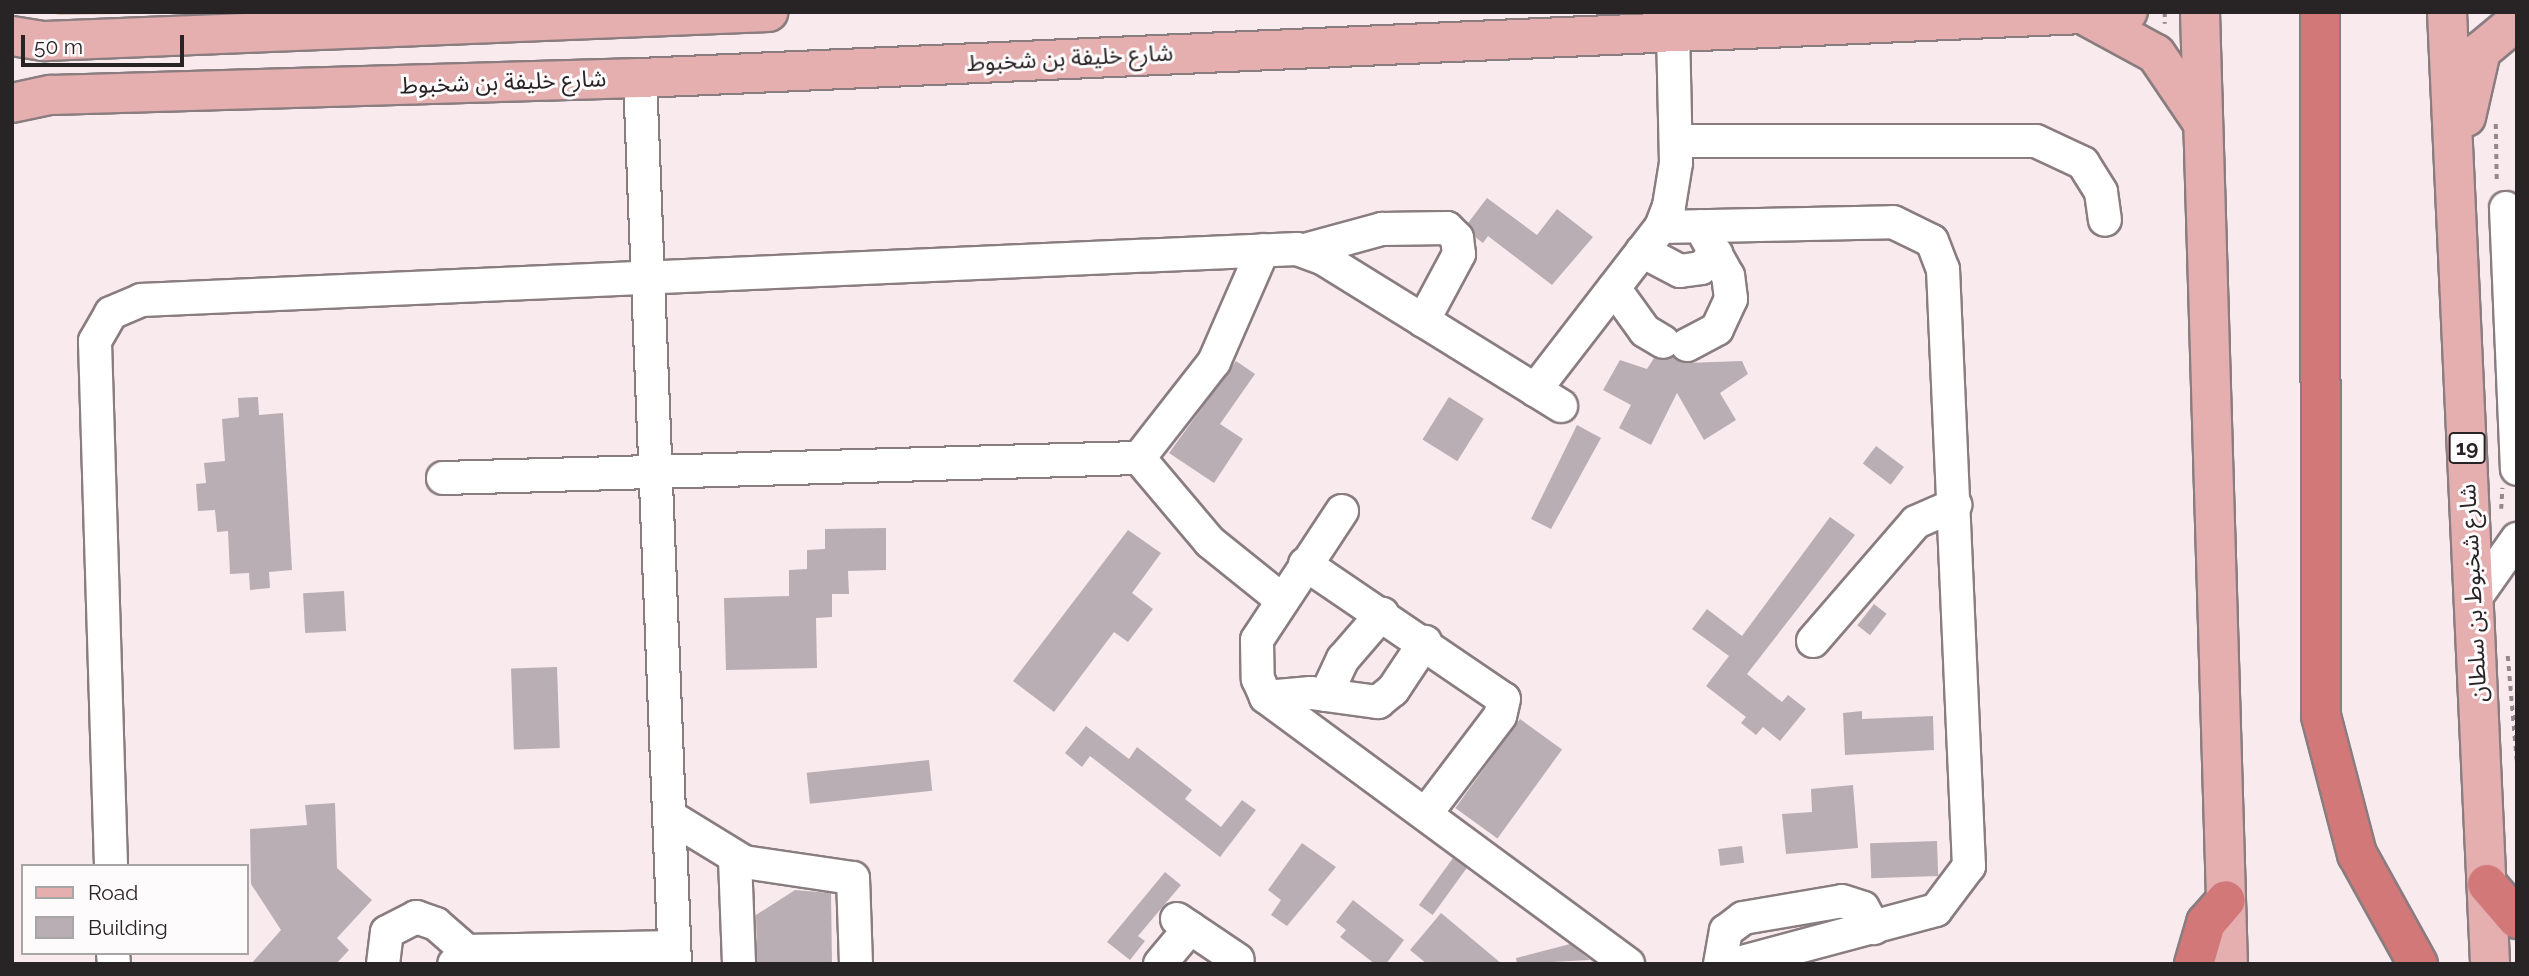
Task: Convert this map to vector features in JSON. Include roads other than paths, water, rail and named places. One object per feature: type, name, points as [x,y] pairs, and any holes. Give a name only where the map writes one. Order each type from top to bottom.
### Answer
[{"type":"highway","points":[[2319,12],[2321,716],[2357,854],[2418,964]]},
{"type":"highway","points":[[2487,884],[2517,919]]},
{"type":"highway","points":[[2194,964],[2206,923],[2226,900]]},
{"type":"main road","points":[[12,36],[45,41],[768,12]]},
{"type":"main road","name":"شارع خليفة بن شخبوط","points":[[12,103],[51,95],[640,78],[1673,30],[2082,16],[2128,12]]},
{"type":"main road","points":[[2200,12],[2228,964]]},
{"type":"main road","name":"شارع شخبوط بن سلطان","points":[[2447,12],[2490,964]]},
{"type":"main road","points":[[2082,16],[2114,26],[2155,54],[2188,95],[2203,127]]},
{"type":"main road","points":[[2455,177],[2481,51],[2517,21]]},
{"type":"lane","points":[[1535,390],[1652,239],[1674,185],[1676,141],[1673,30]]},
{"type":"lane","points":[[383,964],[387,932],[416,917],[436,924],[460,957],[674,955],[640,78]]},
{"type":"lane","points":[[1676,141],[2045,143],[2069,152],[2094,176],[2105,220]]},
{"type":"lane","points":[[2506,208],[2513,324],[2517,469]]},
{"type":"lane","points":[[1652,239],[1700,226],[1893,222],[1932,242],[1943,268],[1969,866],[1936,910],[1735,964]]},
{"type":"lane","points":[[1614,288],[1645,331],[1675,343],[1708,337],[1729,310],[1730,287],[1700,226]]},
{"type":"lane","points":[[111,864],[95,341],[111,313],[141,300],[646,274],[1305,250],[1382,229],[1447,228],[1459,254],[1423,321]]},
{"type":"lane","points":[[1652,239],[1681,271],[1701,268],[1716,254]]},
{"type":"lane","points":[[1139,458],[1214,362],[1263,250]]},
{"type":"lane","points":[[1305,250],[1561,406]]},
{"type":"lane","points":[[2461,323],[2513,324]]},
{"type":"lane","points":[[2463,371],[2514,367]]},
{"type":"lane","points":[[443,478],[657,468],[1139,458]]},
{"type":"lane","points":[[1139,458],[1210,542],[1281,599]]},
{"type":"lane","points":[[1813,641],[1916,522],[1955,505]]},
{"type":"lane","points":[[1342,511],[1281,599],[1257,640],[1258,679],[1266,697],[1427,812],[1628,964]]},
{"type":"lane","points":[[2474,600],[2517,539]]},
{"type":"lane","points":[[1305,564],[1497,689],[1505,705],[1427,812]]},
{"type":"lane","points":[[1326,695],[1343,659],[1382,614]]},
{"type":"lane","points":[[1266,697],[1326,695],[1368,704],[1386,697],[1424,642]]},
{"type":"lane","points":[[669,816],[735,859],[853,878],[856,964]]},
{"type":"lane","points":[[735,859],[739,964]]},
{"type":"lane","points":[[1720,964],[1726,931],[1743,918],[1842,901],[1863,908],[1874,928]]},
{"type":"lane","points":[[1160,964],[1184,923],[1238,960]]}]
